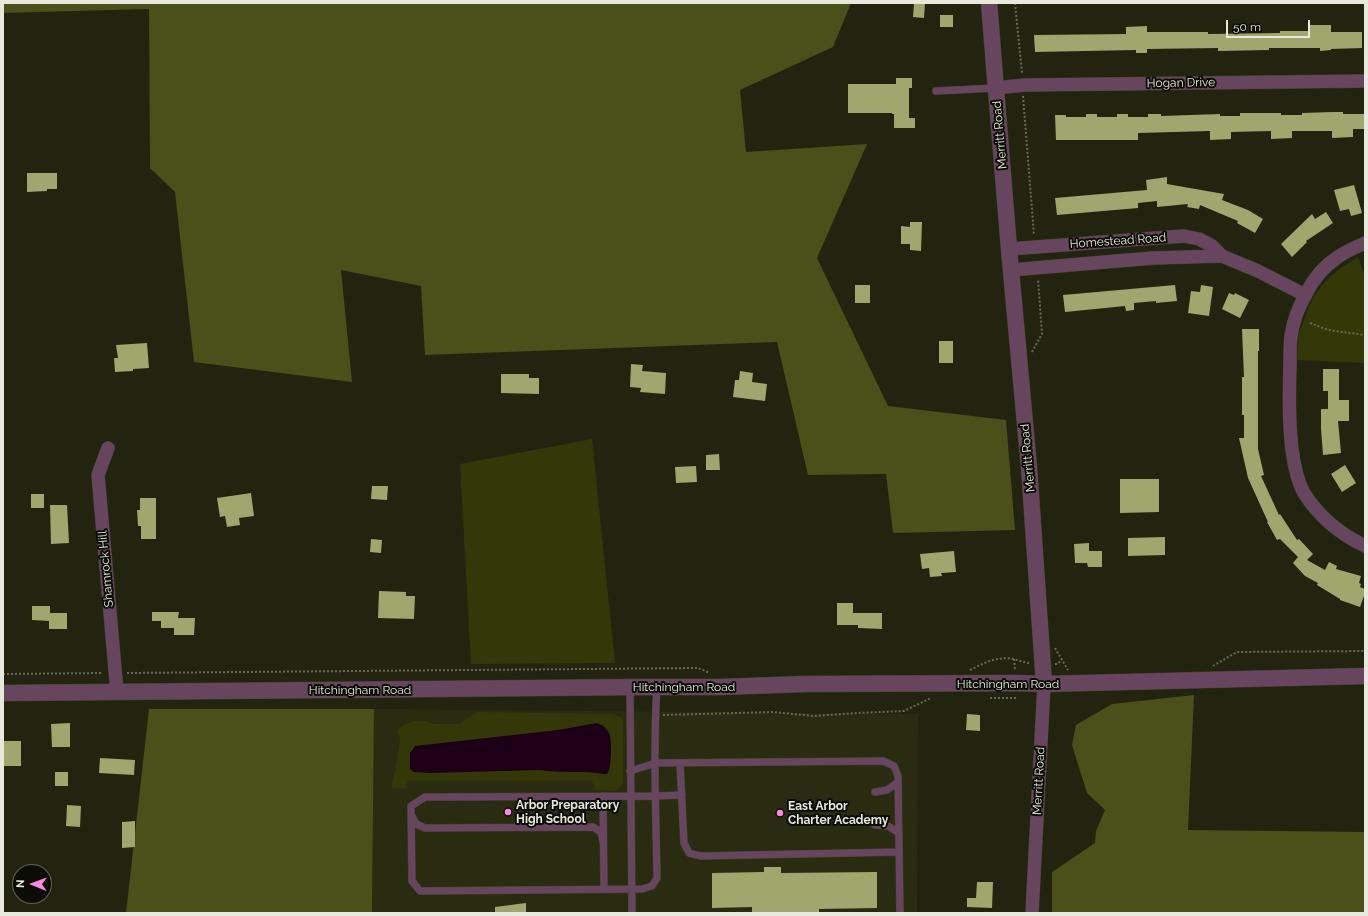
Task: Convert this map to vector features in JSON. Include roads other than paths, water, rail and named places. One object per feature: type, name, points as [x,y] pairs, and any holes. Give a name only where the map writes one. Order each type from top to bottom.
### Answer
[{"type":"street","name":"Merritt Road","points":[[989,3],[1009,249],[1029,467],[1044,684],[1032,913]]},
{"type":"street","name":"Hogan Drive","points":[[996,88],[1025,85],[1365,81]]},
{"type":"street","name":"Homestead Road","points":[[1009,249],[1184,236],[1199,239],[1212,246],[1222,256],[1258,271],[1305,295]]},
{"type":"street","points":[[1365,243],[1338,256],[1321,272],[1305,295],[1291,335],[1290,410],[1291,441],[1297,475],[1304,492],[1324,519],[1338,531],[1365,546]]},
{"type":"street","name":"Homestead Road","points":[[1011,270],[1153,258],[1222,256]]},
{"type":"street","name":"Shamrock Hill","points":[[108,448],[98,475],[117,692]]},
{"type":"street","name":"Hitchingham Road","points":[[3,693],[720,687],[813,684],[1044,684],[1365,676]]},
{"type":"lane","points":[[936,91],[996,88]]},
{"type":"lane","points":[[630,687],[632,913]]},
{"type":"lane","points":[[657,687],[656,715],[656,796],[657,878],[652,886],[642,889],[420,890],[412,881],[411,806],[425,797],[656,796],[682,795]]},
{"type":"lane","points":[[630,771],[656,763],[883,761],[894,766],[898,776],[900,913]]},
{"type":"lane","points":[[680,763],[682,826],[684,843],[689,853],[700,856],[899,852]]},
{"type":"lane","points":[[875,792],[888,790],[898,782]]},
{"type":"lane","points":[[603,796],[604,888]]},
{"type":"lane","points":[[411,814],[416,824],[424,828],[593,827],[601,832],[603,842]]},
{"type":"lane","points":[[876,824],[888,826],[899,833]]},
{"type":"place","name":"Arbor Preparatory High School","points":[[508,812]]},
{"type":"place","name":"East Arbor Charter Academy","points":[[780,813]]}]
